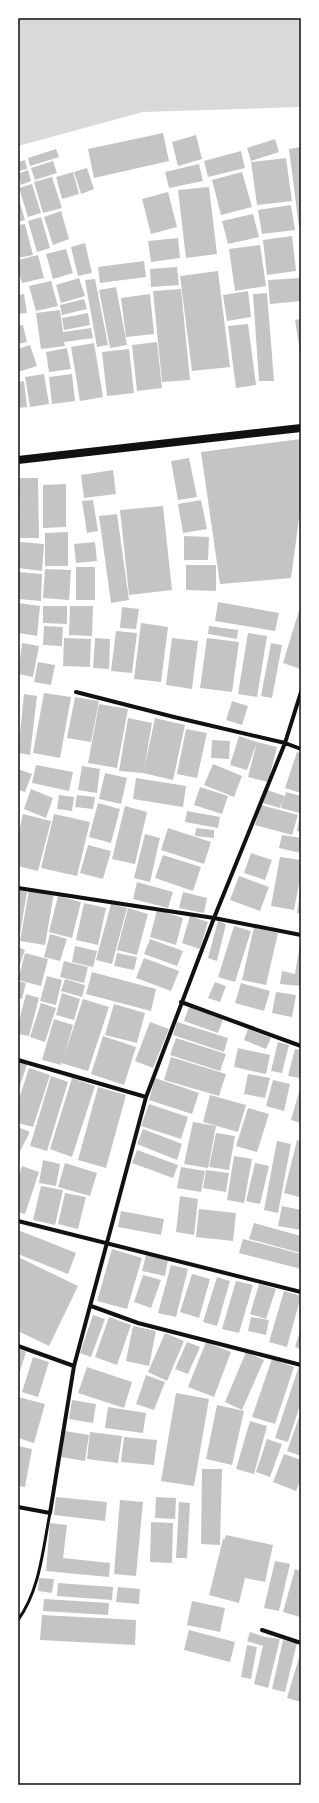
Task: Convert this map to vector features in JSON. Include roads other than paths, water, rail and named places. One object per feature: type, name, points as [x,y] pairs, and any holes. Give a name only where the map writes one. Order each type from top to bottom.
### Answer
[{"type":"main road","points":[[18,460],[301,428]]},
{"type":"street","points":[[76,692],[174,718],[285,742],[301,749]]},
{"type":"street","points":[[18,1507],[50,1513],[74,1366],[146,1097],[181,1002],[285,742],[301,692]]},
{"type":"street","points":[[18,888],[214,918],[301,935]]},
{"type":"street","points":[[181,1002],[301,1046]]},
{"type":"street","points":[[18,1060],[146,1097]]},
{"type":"street","points":[[18,1221],[301,1292]]},
{"type":"street","points":[[91,1306],[138,1324],[301,1365]]},
{"type":"street","points":[[18,1346],[74,1366]]},
{"type":"street","points":[[262,1630],[301,1643]]},
{"type":"lane","points":[[18,1620],[28,1605],[38,1574],[50,1513]]}]
